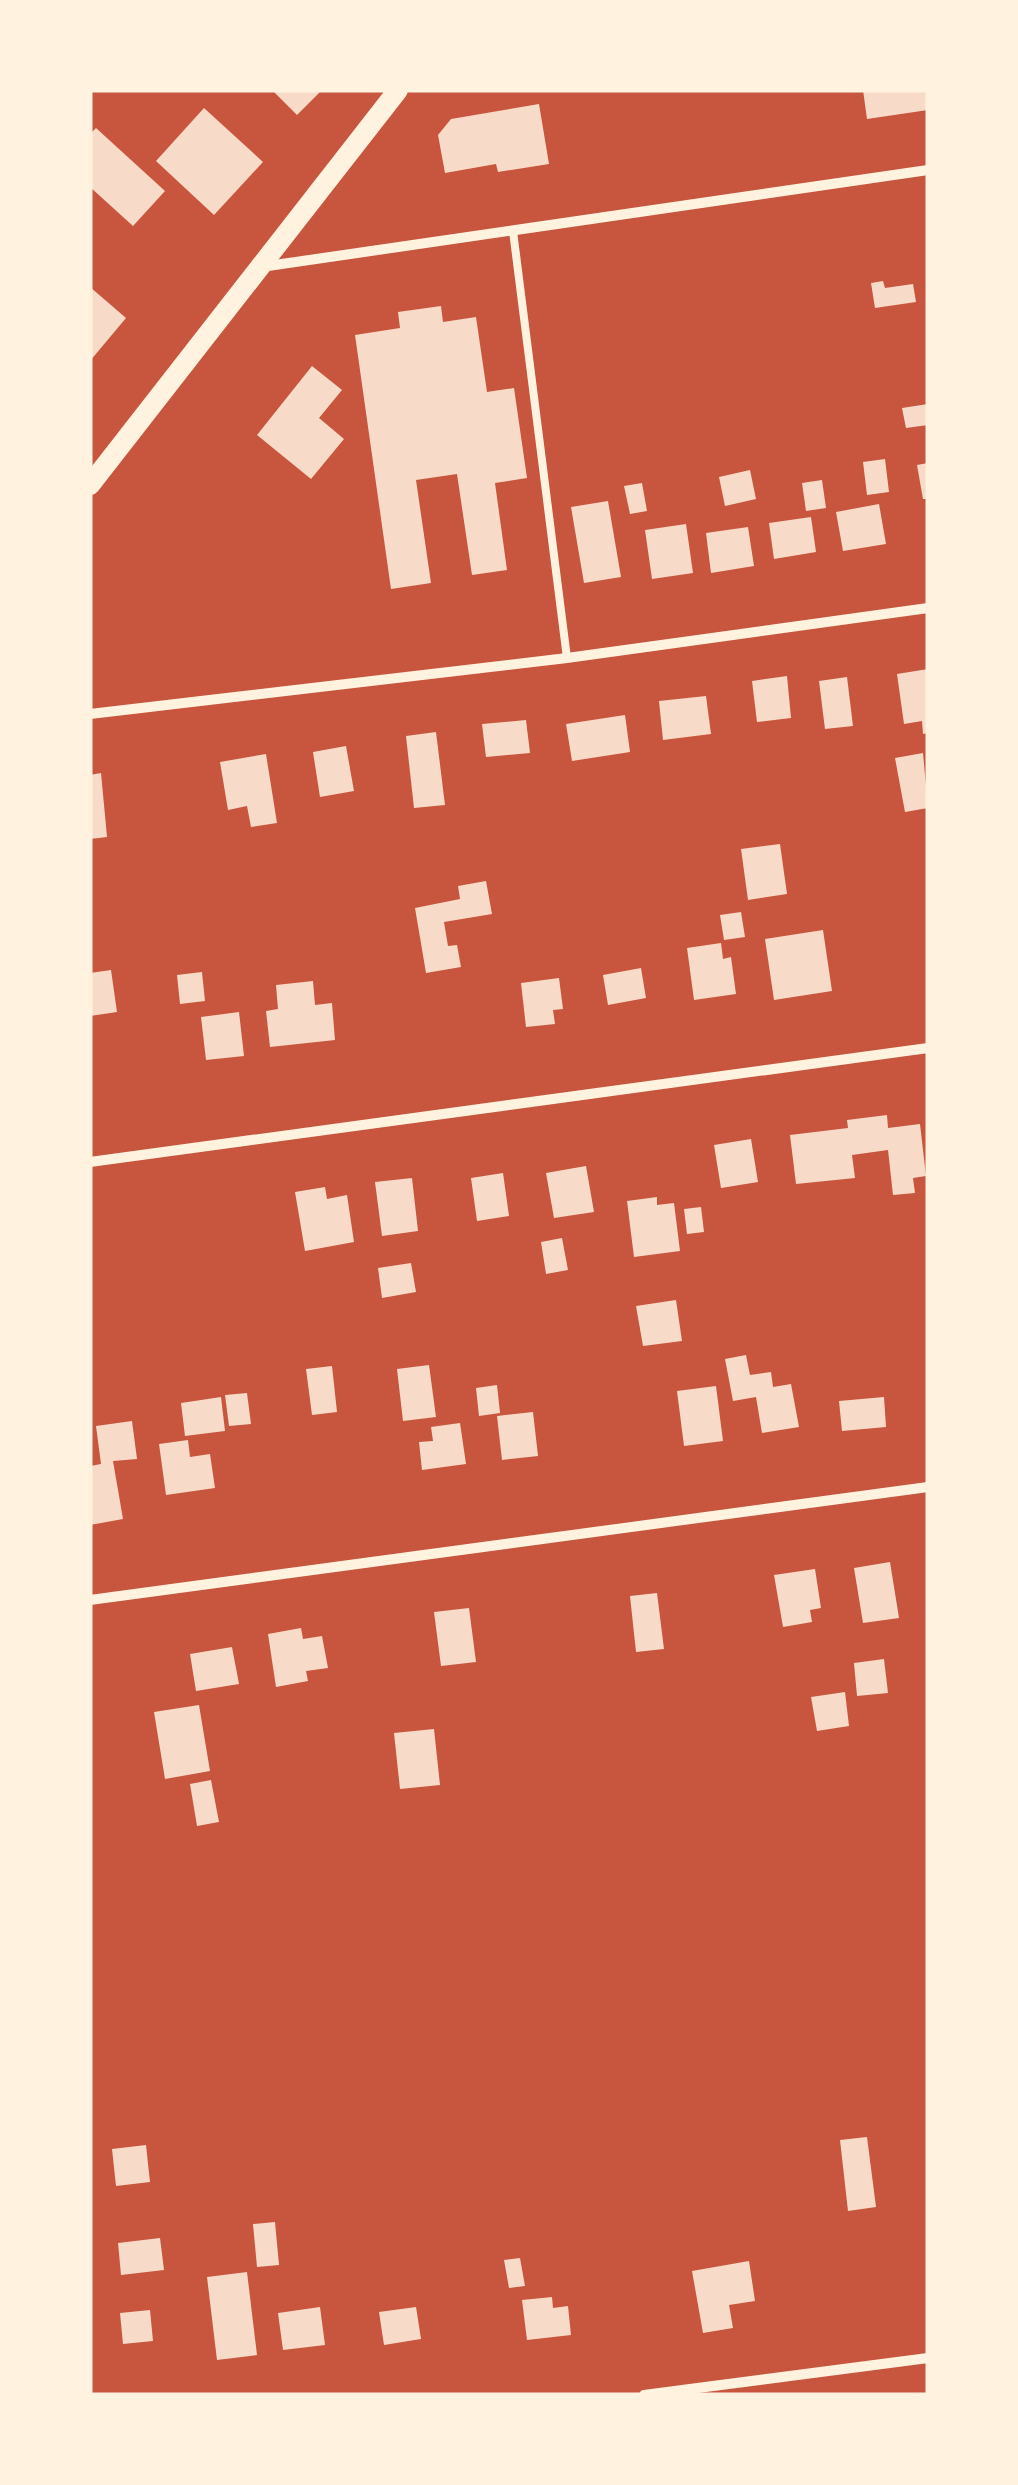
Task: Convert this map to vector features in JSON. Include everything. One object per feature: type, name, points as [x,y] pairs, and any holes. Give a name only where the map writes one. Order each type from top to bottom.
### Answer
[{"type":"main road","points":[[90,486],[398,90]]},
{"type":"street","points":[[261,268],[928,170]]},
{"type":"street","points":[[90,714],[567,658],[928,608]]},
{"type":"street","points":[[90,1162],[928,1048]]},
{"type":"street","points":[[90,1600],[928,1487]]},
{"type":"street","points":[[644,2395],[928,2358]]},
{"type":"lane","points":[[513,230],[567,658]]},
{"type":"building","points":[[272,90],[322,90],[297,115]]},
{"type":"building","points":[[863,90],[928,90],[928,110],[867,119]]},
{"type":"building","points":[[539,104],[549,164],[498,172],[496,164],[445,173],[438,135],[451,119]]},
{"type":"building","points":[[204,108],[263,162],[214,215],[156,161]]},
{"type":"building","points":[[96,128],[165,191],[133,226],[90,187],[90,134]]},
{"type":"building","points":[[883,281],[885,288],[913,284],[916,302],[875,308],[871,283]]},
{"type":"building","points":[[90,287],[126,318],[90,361]]},
{"type":"building","points":[[441,306],[443,322],[476,317],[487,392],[514,388],[527,478],[495,483],[507,570],[472,575],[457,474],[416,480],[431,583],[391,589],[355,335],[400,328],[398,312]]},
{"type":"building","points":[[312,366],[342,390],[319,418],[344,439],[311,479],[257,435]]},
{"type":"building","points":[[928,404],[928,425],[906,428],[902,408]]},
{"type":"building","points":[[885,459],[889,492],[867,495],[863,462]]},
{"type":"building","points":[[928,463],[928,499],[923,499],[917,465]]},
{"type":"building","points":[[750,470],[756,499],[725,506],[719,477]]},
{"type":"building","points":[[822,480],[826,508],[806,511],[802,483]]},
{"type":"building","points":[[642,483],[647,511],[630,514],[624,486]]},
{"type":"building","points":[[608,501],[621,577],[584,583],[571,507]]},
{"type":"building","points":[[879,504],[886,544],[843,551],[836,512]]},
{"type":"building","points":[[811,517],[816,552],[774,559],[769,523]]},
{"type":"building","points":[[686,524],[693,573],[652,579],[645,530]]},
{"type":"building","points":[[748,527],[754,566],[711,573],[706,533]]},
{"type":"building","points":[[928,669],[928,733],[923,734],[922,721],[904,724],[897,674]]},
{"type":"building","points":[[787,676],[791,718],[757,722],[752,681]]},
{"type":"building","points":[[847,677],[853,726],[825,729],[819,681]]},
{"type":"building","points":[[706,696],[711,734],[663,740],[659,701]]},
{"type":"building","points":[[625,715],[630,752],[572,761],[566,724]]},
{"type":"building","points":[[526,720],[530,753],[486,757],[482,724]]},
{"type":"building","points":[[436,732],[445,805],[414,808],[406,736]]},
{"type":"building","points":[[346,746],[354,791],[320,797],[313,752]]},
{"type":"building","points":[[923,753],[928,808],[905,812],[895,758]]},
{"type":"building","points":[[266,754],[277,823],[251,827],[247,806],[228,810],[220,762]]},
{"type":"building","points":[[101,773],[107,837],[90,839],[90,775]]},
{"type":"building","points":[[780,844],[787,894],[748,900],[741,849]]},
{"type":"building","points":[[486,881],[492,914],[444,922],[448,946],[457,945],[461,967],[426,973],[415,908],[460,899],[458,886]]},
{"type":"building","points":[[741,912],[745,937],[724,940],[720,915]]},
{"type":"building","points":[[823,930],[832,991],[774,1000],[765,939]]},
{"type":"building","points":[[721,943],[723,959],[731,957],[736,994],[694,1000],[687,948]]},
{"type":"building","points":[[641,968],[646,998],[608,1005],[603,975]]},
{"type":"building","points":[[111,970],[117,1012],[90,1016],[90,973]]},
{"type":"building","points":[[202,972],[205,1001],[180,1004],[177,975]]},
{"type":"building","points":[[559,978],[563,1009],[553,1010],[555,1024],[526,1027],[521,983]]},
{"type":"building","points":[[313,981],[315,1005],[332,1003],[335,1040],[270,1047],[266,1011],[278,1009],[276,985]]},
{"type":"building","points":[[239,1012],[244,1056],[206,1060],[201,1017]]},
{"type":"building","points":[[887,1115],[888,1128],[920,1124],[926,1176],[913,1178],[915,1193],[893,1195],[888,1150],[852,1155],[855,1178],[796,1184],[790,1135],[848,1128],[847,1120]]},
{"type":"building","points":[[751,1139],[758,1182],[721,1188],[714,1145]]},
{"type":"building","points":[[586,1166],[594,1212],[554,1218],[546,1173]]},
{"type":"building","points":[[503,1173],[509,1216],[477,1221],[471,1178]]},
{"type":"building","points":[[412,1178],[418,1231],[382,1236],[375,1182]]},
{"type":"building","points":[[325,1187],[327,1199],[347,1195],[354,1242],[305,1251],[295,1192]]},
{"type":"building","points":[[657,1197],[657,1205],[674,1203],[680,1251],[634,1257],[627,1201]]},
{"type":"building","points":[[701,1207],[704,1232],[687,1234],[684,1209]]},
{"type":"building","points":[[562,1238],[568,1270],[546,1274],[541,1242]]},
{"type":"building","points":[[411,1263],[416,1292],[382,1298],[378,1268]]},
{"type":"building","points":[[676,1300],[682,1341],[643,1346],[636,1306]]},
{"type":"building","points":[[746,1355],[750,1375],[771,1372],[773,1387],[791,1384],[799,1427],[762,1433],[756,1397],[733,1401],[725,1359]]},
{"type":"building","points":[[429,1365],[436,1417],[403,1421],[397,1369]]},
{"type":"building","points":[[332,1366],[337,1412],[312,1415],[306,1369]]},
{"type":"building","points":[[497,1385],[500,1413],[479,1416],[476,1388]]},
{"type":"building","points":[[716,1386],[723,1441],[684,1446],[677,1391]]},
{"type":"building","points":[[247,1393],[251,1424],[229,1426],[225,1395]]},
{"type":"building","points":[[221,1397],[225,1431],[185,1436],[181,1403]]},
{"type":"building","points":[[884,1397],[886,1427],[842,1431],[839,1401]]},
{"type":"building","points":[[533,1412],[538,1456],[502,1460],[497,1416]]},
{"type":"building","points":[[132,1421],[137,1459],[113,1461],[123,1519],[90,1525],[90,1466],[101,1464],[96,1426]]},
{"type":"building","points":[[460,1423],[466,1464],[422,1470],[419,1442],[433,1441],[431,1427]]},
{"type":"building","points":[[188,1440],[190,1457],[210,1454],[215,1488],[166,1495],[159,1444]]},
{"type":"building","points":[[890,1562],[899,1618],[863,1623],[854,1568]]},
{"type":"building","points":[[815,1569],[821,1608],[810,1610],[812,1622],[783,1627],[774,1575]]},
{"type":"building","points":[[657,1593],[664,1649],[636,1652],[630,1596]]},
{"type":"building","points":[[469,1608],[476,1662],[441,1666],[434,1612]]},
{"type":"building","points":[[301,1628],[303,1639],[322,1636],[328,1668],[306,1671],[308,1681],[276,1687],[268,1634]]},
{"type":"building","points":[[232,1647],[239,1684],[196,1691],[190,1654]]},
{"type":"building","points":[[884,1659],[888,1693],[857,1696],[854,1663]]},
{"type":"building","points":[[845,1692],[849,1726],[817,1731],[811,1697]]},
{"type":"building","points":[[199,1705],[210,1771],[165,1779],[154,1712]]},
{"type":"building","points":[[434,1729],[440,1785],[400,1789],[394,1733]]},
{"type":"building","points":[[211,1780],[219,1822],[197,1826],[190,1784]]},
{"type":"building","points":[[867,2137],[876,2207],[848,2211],[840,2140]]},
{"type":"building","points":[[146,2145],[150,2182],[116,2186],[112,2149]]},
{"type":"building","points":[[275,2222],[279,2265],[257,2267],[253,2224]]},
{"type":"building","points":[[160,2238],[164,2270],[121,2275],[118,2243]]},
{"type":"building","points":[[520,2258],[525,2286],[509,2288],[504,2260]]},
{"type":"building","points":[[749,2261],[755,2301],[729,2305],[733,2328],[703,2333],[692,2271]]},
{"type":"building","points":[[247,2272],[257,2355],[217,2360],[207,2277]]},
{"type":"building","points":[[552,2297],[553,2308],[568,2306],[571,2335],[527,2340],[522,2300]]},
{"type":"building","points":[[320,2307],[325,2345],[283,2350],[278,2313]]},
{"type":"building","points":[[416,2307],[421,2339],[384,2345],[379,2312]]},
{"type":"building","points":[[150,2310],[153,2341],[123,2344],[120,2313]]}]
